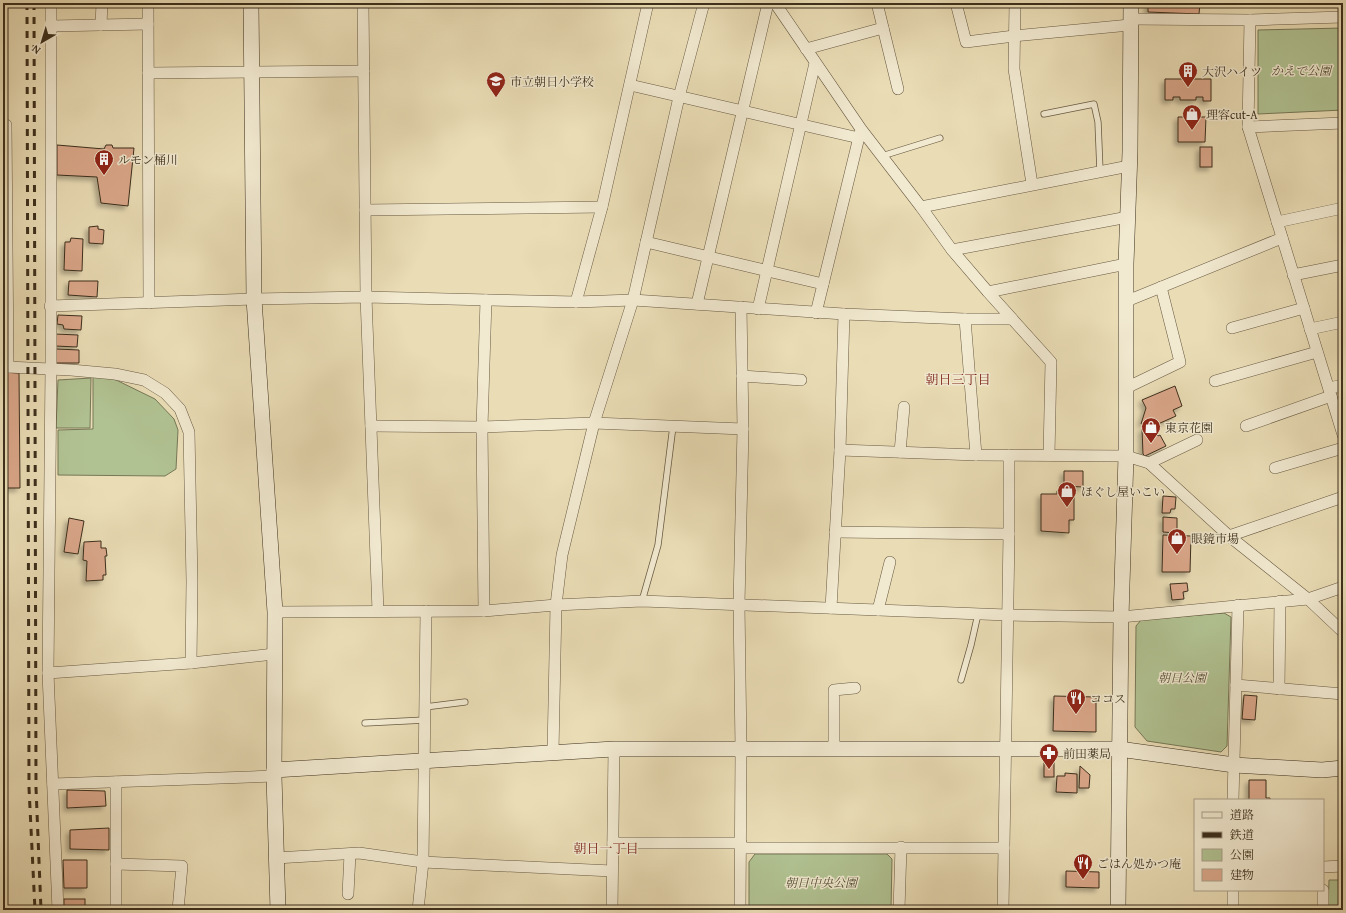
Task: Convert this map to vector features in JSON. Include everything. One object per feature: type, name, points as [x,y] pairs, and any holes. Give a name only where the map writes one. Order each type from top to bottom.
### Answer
[{"type":"street","points":[[51,3],[50,306],[52,369],[48,673],[58,910]]},
{"type":"street","points":[[101,25],[102,3]]},
{"type":"street","points":[[148,3],[149,303]]},
{"type":"street","points":[[251,3],[254,299],[275,612],[274,773],[278,910]]},
{"type":"street","points":[[363,3],[366,297],[378,611]]},
{"type":"street","points":[[576,302],[602,207],[648,3]]},
{"type":"street","points":[[553,752],[556,605],[562,555],[594,424],[633,300],[679,97],[704,3]]},
{"type":"street","points":[[697,304],[768,3]]},
{"type":"street","points":[[775,3],[860,134],[882,156],[952,250],[1011,319],[1051,362],[1049,455]]},
{"type":"street","points":[[877,3],[898,89]]},
{"type":"street","points":[[956,3],[966,42],[1130,22],[1343,17]]},
{"type":"street","points":[[1015,3],[1014,69],[1032,184]]},
{"type":"street","points":[[1118,910],[1121,617],[1126,456],[1126,264],[1131,3]]},
{"type":"street","points":[[1250,20],[1248,127],[1343,435]]},
{"type":"street","points":[[51,26],[148,24]]},
{"type":"street","points":[[806,49],[883,28]]},
{"type":"street","points":[[758,309],[815,63]]},
{"type":"street","points":[[148,73],[364,71]]},
{"type":"street","points":[[630,85],[801,125],[860,134]]},
{"type":"street","points":[[1248,127],[1343,123]]},
{"type":"street","points":[[3,125],[6,125],[6,366],[115,374],[144,380],[165,393],[180,409],[189,432],[192,581],[191,663]]},
{"type":"street","points":[[816,313],[860,134]]},
{"type":"street","points":[[921,207],[1129,166]]},
{"type":"street","points":[[365,210],[602,207]]},
{"type":"street","points":[[1277,222],[1343,208]]},
{"type":"street","points":[[952,250],[1128,216]]},
{"type":"street","points":[[1127,301],[1282,238]]},
{"type":"street","points":[[646,242],[824,284]]},
{"type":"street","points":[[988,292],[1126,264]]},
{"type":"street","points":[[1293,275],[1343,265]]},
{"type":"street","points":[[1126,388],[1180,362],[1161,287]]},
{"type":"street","points":[[50,306],[366,297],[576,302],[633,300],[816,313],[965,319],[1011,319]]},
{"type":"street","points":[[484,611],[482,427],[486,300]]},
{"type":"street","points":[[740,910],[740,604],[743,429],[741,307]]},
{"type":"street","points":[[1232,328],[1304,308]]},
{"type":"street","points":[[831,608],[840,450],[844,314]]},
{"type":"street","points":[[965,319],[976,455]]},
{"type":"street","points":[[1310,329],[1343,322]]},
{"type":"street","points":[[1215,381],[1317,352]]},
{"type":"street","points":[[742,376],[801,380]]},
{"type":"street","points":[[1246,426],[1330,392],[1343,385]]},
{"type":"street","points":[[900,452],[904,407]]},
{"type":"street","points":[[371,426],[482,427],[594,424],[743,429]]},
{"type":"street","points":[[1149,463],[1197,440]]},
{"type":"street","points":[[1275,468],[1343,448]]},
{"type":"street","points":[[840,450],[976,455],[1126,456],[1149,463],[1229,536],[1308,599],[1343,632]]},
{"type":"street","points":[[1003,910],[1009,455]]},
{"type":"street","points":[[1229,536],[1343,497]]},
{"type":"street","points":[[835,532],[1009,534]]},
{"type":"street","points":[[878,610],[890,562]]},
{"type":"street","points":[[275,612],[484,611],[556,605],[642,601],[1007,615],[1121,617],[1308,599],[1343,587]]},
{"type":"street","points":[[1279,689],[1280,601]]},
{"type":"street","points":[[1233,799],[1238,605]]},
{"type":"street","points":[[418,910],[423,862],[426,611]]},
{"type":"street","points":[[48,673],[191,663],[274,654]]},
{"type":"street","points":[[1236,685],[1343,694]]},
{"type":"street","points":[[834,748],[834,690],[855,688]]},
{"type":"street","points":[[53,784],[274,773],[424,760],[614,749],[1119,749],[1234,765],[1322,770],[1343,768]]},
{"type":"street","points":[[612,910],[614,749]]},
{"type":"street","points":[[116,782],[116,910]]},
{"type":"street","points":[[613,843],[741,846],[1004,848]]},
{"type":"street","points":[[898,910],[901,847]]},
{"type":"street","points":[[276,858],[358,853],[423,862],[612,871]]},
{"type":"street","points":[[348,894],[350,854]]},
{"type":"street","points":[[116,864],[182,866],[178,910]]},
{"type":"street","points":[[1324,866],[1343,866]]},
{"type":"street","points":[[1233,891],[1233,910]]},
{"type":"street","points":[[1323,891],[1323,910]]},
{"type":"lane","points":[[1044,114],[1094,104],[1098,122],[1100,171]]},
{"type":"lane","points":[[882,156],[940,138]]},
{"type":"lane","points":[[642,601],[658,545],[673,426]]},
{"type":"lane","points":[[961,680],[978,614]]},
{"type":"lane","points":[[425,707],[466,702]]},
{"type":"lane","points":[[365,723],[425,720]]},
{"type":"green space","name":"かえで公園","points":[[1343,28],[1343,110],[1258,114],[1258,30]]},
{"type":"green space","points":[[93,376],[110,377],[155,399],[174,419],[178,430],[176,469],[165,476],[58,475],[58,430],[93,429]]},
{"type":"green space","points":[[91,378],[90,428],[56,428],[58,380]]},
{"type":"green space","name":"朝日公園","points":[[1224,613],[1231,617],[1227,746],[1221,752],[1147,741],[1135,727],[1136,626],[1141,620]]},
{"type":"green space","name":"朝日中央公園","points":[[755,854],[887,854],[892,859],[891,910],[749,910],[749,862]]},
{"type":"green space","points":[[1329,880],[1343,880],[1343,910],[1328,910]]},
{"type":"building","points":[[1148,3],[1200,3],[1199,14],[1148,12]]},
{"type":"building","name":"大沢ハイツ","points":[[1165,79],[1211,79],[1211,101],[1203,101],[1203,97],[1196,97],[1196,100],[1180,100],[1180,97],[1173,97],[1173,100],[1165,100]]},
{"type":"building","points":[[1178,117],[1206,117],[1205,142],[1178,142]]},
{"type":"building","name":"ルモン桶川","points":[[57,145],[104,149],[106,145],[112,145],[113,148],[134,148],[128,206],[101,203],[97,177],[57,175]]},
{"type":"building","points":[[1200,147],[1212,147],[1212,167],[1200,167]]},
{"type":"building","points":[[98,226],[98,229],[104,230],[103,244],[89,243],[89,227]]},
{"type":"building","points":[[71,238],[83,239],[82,271],[64,270],[65,242],[70,242]]},
{"type":"building","points":[[69,281],[98,281],[97,297],[68,295]]},
{"type":"building","points":[[58,315],[82,316],[81,330],[64,329],[63,325],[57,324]]},
{"type":"building","points":[[55,334],[78,335],[77,347],[55,346]]},
{"type":"building","points":[[56,349],[79,350],[79,363],[55,363]]},
{"type":"building","points":[[3,372],[19,373],[20,488],[3,488]]},
{"type":"building","points":[[1175,386],[1182,406],[1173,410],[1176,416],[1158,424],[1156,419],[1141,424],[1146,408],[1142,400]]},
{"type":"building","points":[[1151,426],[1158,436],[1160,435],[1166,446],[1145,456],[1143,454],[1142,429]]},
{"type":"building","points":[[1064,471],[1083,471],[1083,487],[1064,486]]},
{"type":"building","points":[[1057,491],[1061,491],[1061,494],[1074,494],[1074,520],[1069,520],[1069,533],[1041,531],[1041,494],[1057,494]]},
{"type":"building","points":[[1163,496],[1176,497],[1175,509],[1171,509],[1170,513],[1162,513]]},
{"type":"building","points":[[1163,517],[1177,518],[1177,533],[1163,532]]},
{"type":"building","points":[[69,518],[84,521],[78,554],[64,552]]},
{"type":"building","points":[[1163,535],[1191,536],[1190,572],[1162,572]]},
{"type":"building","points":[[101,541],[101,548],[106,548],[106,575],[103,575],[103,580],[86,581],[87,561],[83,560],[84,542]]},
{"type":"building","points":[[1187,583],[1188,591],[1183,592],[1184,599],[1172,600],[1170,584]]},
{"type":"building","points":[[1244,695],[1257,696],[1255,720],[1242,719]]},
{"type":"building","points":[[1054,696],[1096,697],[1096,732],[1053,731]]},
{"type":"building","points":[[1044,763],[1054,763],[1054,777],[1044,777]]},
{"type":"building","points":[[1080,766],[1090,775],[1089,788],[1079,788]]},
{"type":"building","points":[[1065,773],[1077,774],[1077,793],[1056,792],[1057,776],[1065,776]]},
{"type":"building","points":[[1249,780],[1266,780],[1266,798],[1270,799],[1249,799]]},
{"type":"building","points":[[67,790],[105,791],[106,806],[67,808]]},
{"type":"building","points":[[109,828],[109,850],[70,849],[70,830]]},
{"type":"building","points":[[63,860],[87,860],[87,888],[64,888]]},
{"type":"building","points":[[1066,871],[1099,872],[1099,888],[1066,887]]},
{"type":"building","points":[[64,899],[85,899],[85,910],[64,910]]},
{"type":"railway","points":[[27,3],[29,788],[35,910]]},
{"type":"railway","points":[[34,3],[36,788],[41,910]]},
{"type":"place","name":"大沢ハイツ","points":[[1188,88]]},
{"type":"place","name":"市立朝日小学校","points":[[496,98]]},
{"type":"place","name":"理容cut-A","points":[[1192,131]]},
{"type":"place","name":"ルモン桶川","points":[[104,176]]},
{"type":"place","name":"東京花園","points":[[1151,444]]},
{"type":"place","name":"ほぐし屋いこい","points":[[1067,508]]},
{"type":"place","name":"眼鏡市場","points":[[1177,555]]},
{"type":"place","name":"ココス","points":[[1076,715]]},
{"type":"place","name":"前田薬局","points":[[1049,770]]},
{"type":"place","name":"ごはん処かつ庵","points":[[1083,880]]},
{"type":"district","name":"朝日三丁目","points":[[958,379]]},
{"type":"district","name":"朝日一丁目","points":[[606,848]]}]
